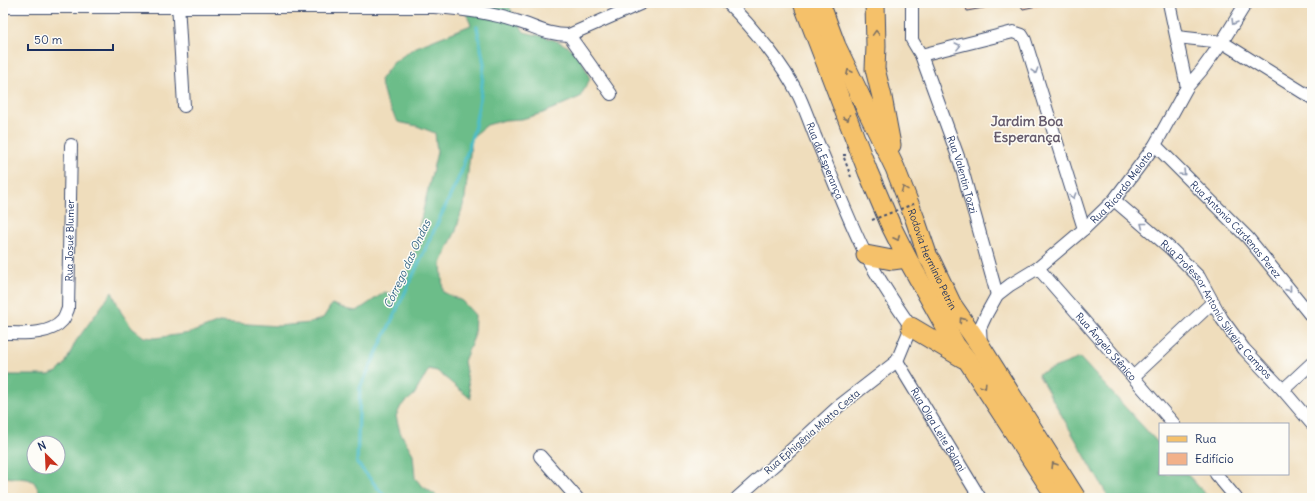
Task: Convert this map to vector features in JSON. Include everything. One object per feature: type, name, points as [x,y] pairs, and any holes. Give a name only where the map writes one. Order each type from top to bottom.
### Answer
[{"type":"main road","points":[[794,3],[833,83]]},
{"type":"main road","name":"Rodovia Hermínio Petrin","points":[[802,3],[868,172],[892,228],[907,258],[956,346],[968,361],[1057,498]]},
{"type":"main road","name":"Rodovia Hermínio Petrin","points":[[820,3],[836,46],[895,168],[928,257],[932,261],[952,305],[981,347],[1076,498]]},
{"type":"main road","points":[[875,3],[875,69],[882,97],[895,168]]},
{"type":"main road","points":[[866,255],[892,260],[907,258]]},
{"type":"main road","points":[[911,327],[968,361]]},
{"type":"street","points":[[3,7],[178,5],[434,7],[491,14],[516,21],[539,30],[558,35],[569,35],[642,3]]},
{"type":"street","name":"Rua da Esperança","points":[[728,3],[742,17],[768,49],[799,96],[866,255],[884,287],[911,327]]},
{"type":"street","name":"Rua Valentin Tozzi","points":[[912,3],[912,40],[921,55],[960,162],[997,295]]},
{"type":"street","points":[[1169,3],[1187,87]]},
{"type":"street","name":"Rua Ricardo Melotto","points":[[981,347],[980,328],[997,295],[1010,285],[1038,268],[1084,229],[1114,200],[1155,145],[1187,87],[1202,71],[1246,3]]},
{"type":"street","points":[[178,5],[184,106]]},
{"type":"street","points":[[921,55],[1014,32],[1022,35],[1025,40],[1084,229]]},
{"type":"street","points":[[569,35],[611,94]]},
{"type":"street","points":[[1177,37],[1222,42],[1312,98]]},
{"type":"street","name":"Rua Josué Blumer","points":[[3,333],[37,332],[52,328],[62,321],[68,309],[71,145]]},
{"type":"street","name":"Rua Antonio Cárdenas Perez","points":[[1155,145],[1248,238],[1312,317]]},
{"type":"street","name":"Rua Professor Antonio Silveira Campos","points":[[1114,200],[1171,249],[1199,277],[1222,319],[1244,349],[1283,390],[1312,424]]},
{"type":"street","name":"Rua Ângelo Stênico","points":[[1038,268],[1173,423]]},
{"type":"street","points":[[1132,377],[1214,302]]},
{"type":"street","name":"Rua Ephigênia Miotto Cesta","points":[[736,498],[839,406],[897,361],[911,327]]},
{"type":"street","name":"Rua Olga Leite Bolani","points":[[897,361],[980,498]]},
{"type":"street","points":[[1283,390],[1312,363]]},
{"type":"street","points":[[540,456],[577,498]]},
{"type":"street","points":[[1217,475],[1236,498]]},
{"type":"path","points":[[872,220],[916,203]]},
{"type":"green space","points":[[462,3],[507,3],[524,32],[564,44],[577,54],[582,61],[590,79],[580,97],[543,113],[522,119],[505,120],[487,125],[472,137],[465,198],[456,231],[441,264],[443,292],[462,301],[475,315],[474,337],[464,361],[471,399],[437,371],[429,369],[414,395],[401,406],[396,416],[400,432],[413,454],[415,478],[421,485],[440,498],[43,498],[34,482],[28,479],[3,477],[3,375],[49,375],[57,372],[65,364],[76,341],[112,292],[121,312],[132,328],[144,337],[155,338],[190,333],[219,322],[278,326],[310,323],[323,318],[332,304],[357,311],[385,292],[392,294],[400,278],[412,265],[419,227],[437,152],[435,133],[417,126],[398,122],[386,101],[380,80],[393,63],[414,48],[471,25]]},
{"type":"green space","points":[[1080,358],[1159,444],[1159,475],[1188,475],[1209,498],[1109,498],[1038,374]]},
{"type":"building","points":[[965,3],[1004,3],[1004,4],[967,11]]},
{"type":"building","points":[[1019,3],[1046,3],[1046,4],[1023,9]]},
{"type":"waterway","name":"Córrego das Ondas","points":[[386,498],[357,463],[360,388],[461,173],[475,126],[481,93],[484,64],[477,27]]},
{"type":"district","name":"Jardim Boa Esperança","points":[[1027,130]]}]
